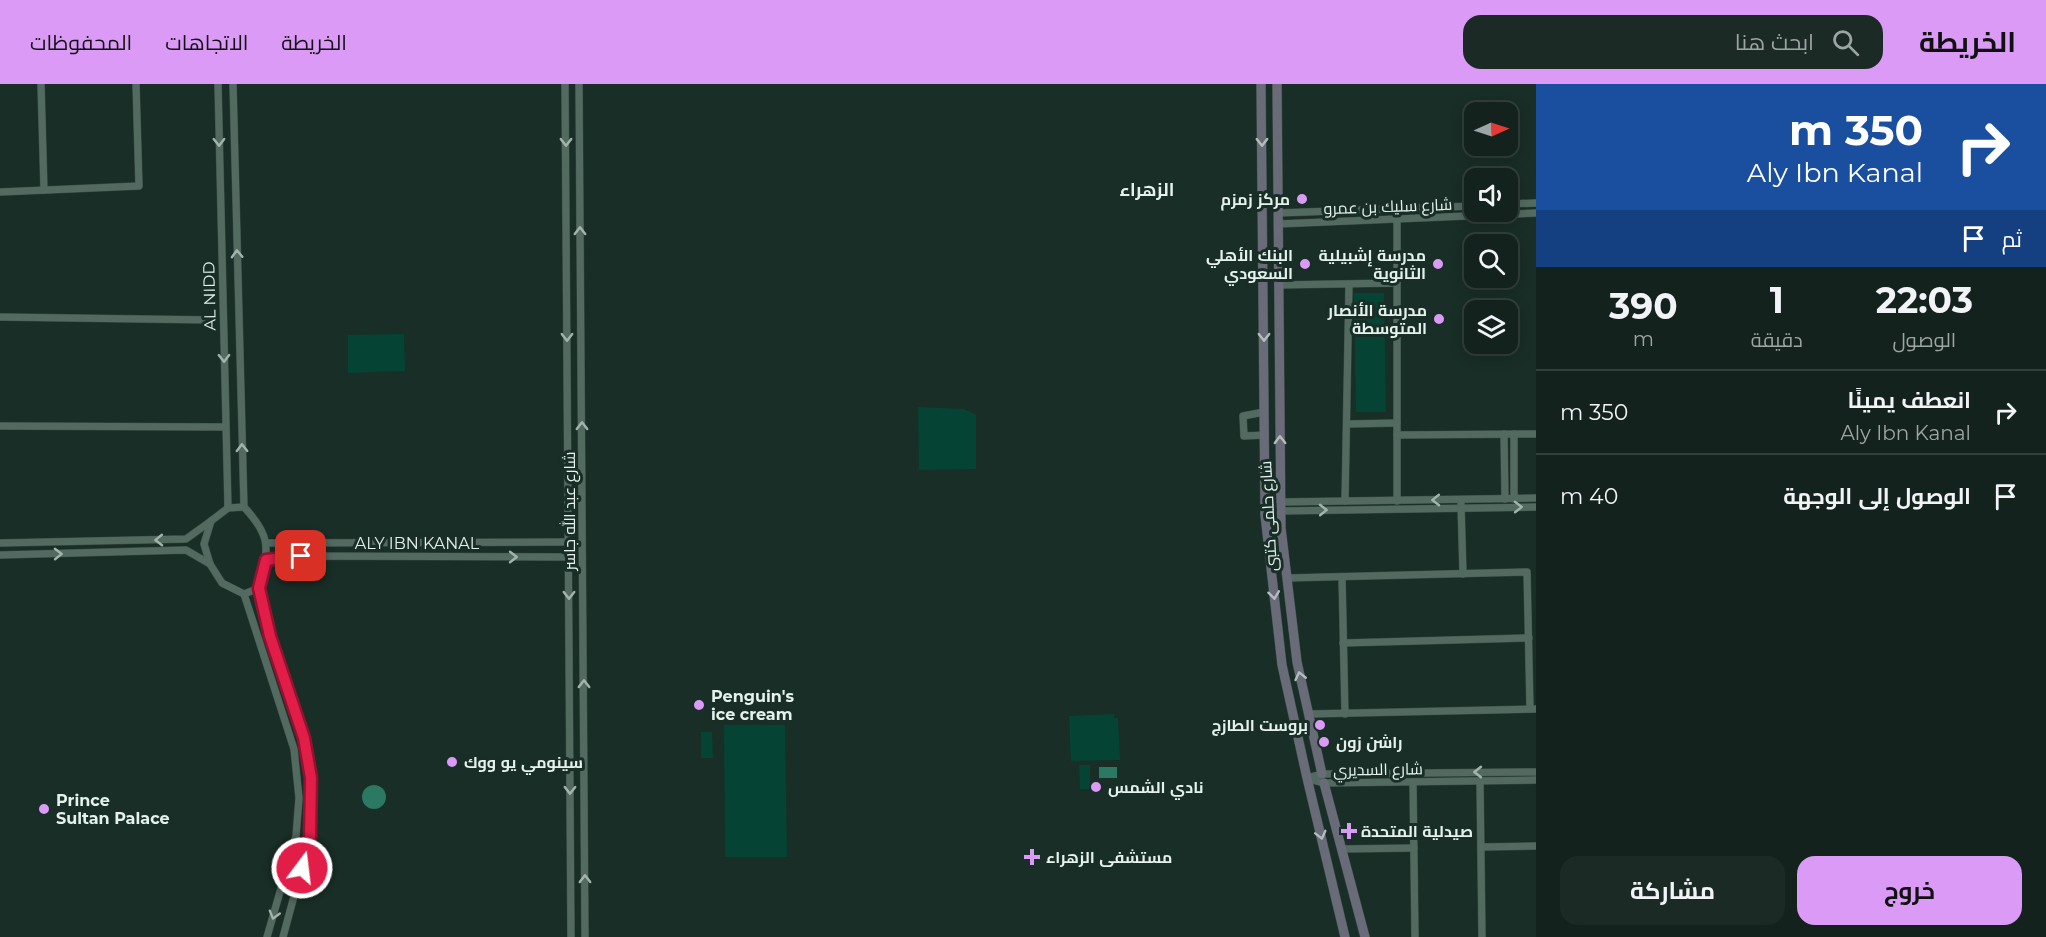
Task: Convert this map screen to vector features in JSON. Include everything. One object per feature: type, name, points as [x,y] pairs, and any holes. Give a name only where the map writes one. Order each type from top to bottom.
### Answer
[{"type":"street","points":[[41,84],[44,190]]},
{"type":"street","points":[[0,192],[139,186],[136,84]]},
{"type":"street","name":"AL NIDD","points":[[218,84],[228,508]]},
{"type":"street","points":[[211,521],[204,544],[210,564],[222,583],[244,594],[294,748],[298,807],[296,836],[268,935],[282,937],[310,837],[311,778],[304,738],[272,643],[259,588],[266,560],[267,543],[259,523],[244,507],[232,84]]},
{"type":"street","name":"شارع عبد الله جاسر","points":[[566,84],[571,937]]},
{"type":"street","name":"شارع عبد الله جاسر","points":[[579,84],[585,937]]},
{"type":"street","name":"شارع حلمى كتبى","points":[[1261,84],[1265,515],[1282,665],[1346,937]]},
{"type":"street","name":"شارع حلمى كتبى","points":[[1277,84],[1280,506],[1287,578],[1297,662],[1323,778],[1365,937]]},
{"type":"street","points":[[566,107],[579,109]]},
{"type":"street","points":[[1518,203],[1536,202]]},
{"type":"street","points":[[1455,207],[1452,213],[1456,217]]},
{"type":"street","name":"شارع سليك بن عمرو","points":[[1278,213],[1464,207]]},
{"type":"street","points":[[1427,219],[1430,215],[1428,209]]},
{"type":"street","name":"شارع سليك بن عمرو","points":[[1278,224],[1536,213]]},
{"type":"street","points":[[1396,219],[1397,501]]},
{"type":"street","points":[[1278,285],[1397,283]]},
{"type":"street","points":[[1345,501],[1348,424],[1348,284]]},
{"type":"street","points":[[0,317],[213,320]]},
{"type":"street","points":[[1264,412],[1243,416],[1244,436],[1264,435]]},
{"type":"street","points":[[1348,424],[1397,423]]},
{"type":"street","points":[[0,426],[225,427]]},
{"type":"street","points":[[1504,434],[1505,499]]},
{"type":"street","points":[[1514,434],[1514,499]]},
{"type":"street","points":[[1397,435],[1536,434]]},
{"type":"street","points":[[1280,506],[1460,504],[1536,498]]},
{"type":"street","points":[[1265,515],[1280,506],[1345,501],[1536,507]]},
{"type":"street","points":[[1460,504],[1462,574]]},
{"type":"street","points":[[0,543],[186,539],[228,508],[244,507]]},
{"type":"street","points":[[101,552],[102,541]]},
{"type":"street","points":[[267,543],[568,542]]},
{"type":"street","points":[[0,555],[186,550],[210,564]]},
{"type":"street","name":"ALY IBN KANAL","points":[[266,560],[292,556],[568,557]]},
{"type":"street","points":[[1287,578],[1527,572],[1528,638],[1533,709],[1309,714]]},
{"type":"street","points":[[1342,577],[1345,714]]},
{"type":"street","points":[[244,594],[259,588]]},
{"type":"street","points":[[1343,643],[1528,638]]},
{"type":"street","points":[[261,647],[272,643]]},
{"type":"street","points":[[569,665],[583,664]]},
{"type":"street","points":[[282,711],[294,707]]},
{"type":"street","points":[[295,766],[309,764]]},
{"type":"street","name":"شارع السديري","points":[[1307,778],[1536,772]]},
{"type":"street","name":"شارع السديري","points":[[1323,778],[1413,782],[1536,780]]},
{"type":"street","points":[[1480,781],[1482,937]]},
{"type":"street","points":[[1413,782],[1415,937]]},
{"type":"street","points":[[298,807],[310,807]]},
{"type":"street","points":[[1481,847],[1536,846]]},
{"type":"street","points":[[1342,849],[1414,848]]},
{"type":"street","points":[[288,864],[302,868]]},
{"type":"shaded area","points":[[1354,293],[1384,293],[1386,412],[1356,412]]},
{"type":"shaded area","points":[[404,334],[405,371],[348,373],[348,335]]},
{"type":"shaded area","points":[[918,407],[964,409],[976,415],[976,469],[919,470]]},
{"type":"shaded area","points":[[1114,714],[1114,718],[1118,718],[1120,760],[1071,761],[1069,716]]},
{"type":"shaded area","points":[[724,725],[785,725],[787,857],[725,857]]},
{"type":"shaded area","points":[[701,732],[712,732],[713,758],[701,758]]},
{"type":"shaded area","points":[[1079,765],[1090,765],[1090,789],[1080,789]]},
{"type":"shaded area","points":[[1099,767],[1117,767],[1117,778],[1099,778]]},
{"type":"shaded area","points":[[374,785],[382,789],[386,797],[382,805],[374,809],[366,805],[362,797],[366,789]]},
{"type":"place","name":"مركز زمزم","points":[[1302,199]]},
{"type":"place","name":"البنك الأهلي السعودي","points":[[1305,264]]},
{"type":"place","name":"مدرسة إشبيلية الثانوية","points":[[1438,264]]},
{"type":"place","name":"مدرسة الأنصار المتوسطة","points":[[1439,319]]},
{"type":"place","name":"Penguin's ice cream","points":[[699,705]]},
{"type":"place","name":"بروست الطازج","points":[[1320,725]]},
{"type":"place","name":"راشن زون","points":[[1324,742]]},
{"type":"place","name":"سينومي يو ووك","points":[[452,762]]},
{"type":"place","name":"نادي الشمس","points":[[1096,787]]},
{"type":"place","name":"Prince Sultan Palace","points":[[44,809]]},
{"type":"place","name":"صيدلية المتحدة","points":[[1349,831]]},
{"type":"place","name":"مستشفى الزهراء","points":[[1032,857]]},
{"type":"district","name":"الزهراء","points":[[1147,190]]},
{"type":"route","points":[[301,556],[266,560],[259,588],[270,636],[304,738],[309,764],[311,778],[310,837],[302,868]]}]
